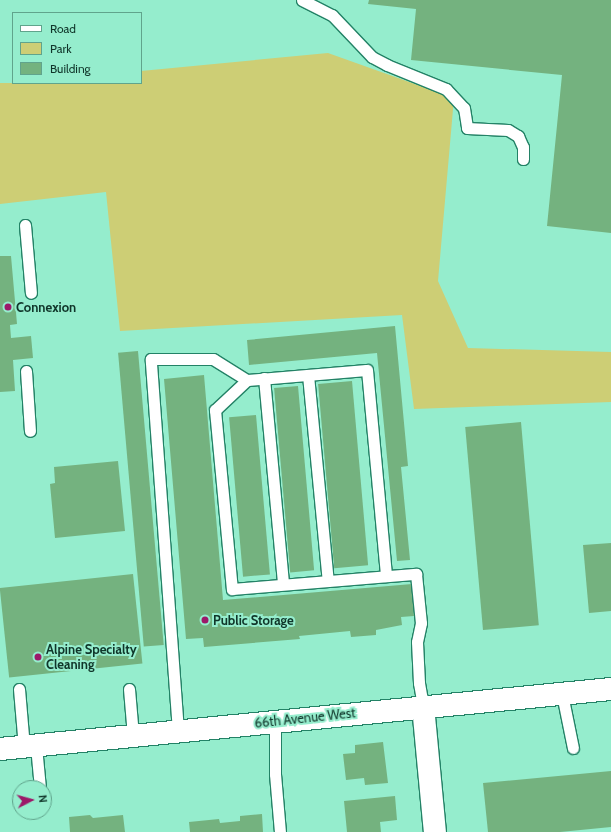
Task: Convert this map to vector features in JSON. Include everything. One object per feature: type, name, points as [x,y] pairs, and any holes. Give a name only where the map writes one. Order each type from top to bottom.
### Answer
[{"type":"main road","name":"66th Avenue West","points":[[0,750],[611,688]]},
{"type":"main road","points":[[423,706],[435,832]]},
{"type":"lane","points":[[302,0],[332,15],[372,57],[387,65],[446,89],[464,108],[467,128],[508,130],[518,136],[524,159]]},
{"type":"lane","points":[[25,225],[32,293]]},
{"type":"lane","points":[[178,731],[151,359],[213,359],[247,380]]},
{"type":"lane","points":[[386,576],[367,370],[247,380],[216,410],[232,589],[416,574],[421,623],[417,649],[419,683],[423,706]]},
{"type":"lane","points":[[26,371],[30,431]]},
{"type":"lane","points":[[308,375],[328,581]]},
{"type":"lane","points":[[264,378],[283,584]]},
{"type":"lane","points":[[19,688],[38,780]]},
{"type":"lane","points":[[129,689],[133,736]]},
{"type":"lane","points":[[562,694],[573,748]]},
{"type":"lane","points":[[275,722],[275,774],[280,832]]},
{"type":"green space","points":[[328,53],[454,98],[438,281],[468,348],[611,352],[611,402],[414,409],[402,315],[120,331],[106,192],[0,204],[0,83],[142,84],[142,71]]},
{"type":"building","points":[[369,0],[611,0],[611,233],[547,226],[562,75],[411,60],[416,9],[368,4]]},
{"type":"building","name":"Connexion","points":[[0,256],[11,256],[17,324],[10,325],[11,338],[31,336],[33,358],[13,360],[15,391],[0,392]]},
{"type":"building","points":[[395,326],[408,466],[401,467],[410,560],[397,561],[377,353],[249,365],[247,340]]},
{"type":"building","points":[[138,351],[164,645],[144,647],[118,353]]},
{"type":"building","points":[[204,375],[223,600],[412,584],[414,616],[401,617],[402,625],[376,630],[376,635],[351,637],[350,631],[299,636],[300,639],[204,647],[203,638],[186,639],[164,379]]},
{"type":"building","points":[[352,381],[368,565],[334,568],[318,384]]},
{"type":"building","points":[[298,386],[314,570],[290,572],[274,388]]},
{"type":"building","points":[[256,415],[270,574],[243,577],[229,417]]},
{"type":"building","points":[[521,422],[539,625],[483,630],[465,427]]},
{"type":"building","points":[[118,461],[125,531],[55,538],[50,484],[55,483],[54,467]]},
{"type":"building","points":[[611,543],[611,611],[589,613],[583,545]]},
{"type":"building","points":[[133,574],[142,664],[9,678],[0,588]]},
{"type":"building","points":[[383,742],[388,783],[365,785],[364,778],[346,780],[343,754],[355,753],[355,745]]},
{"type":"building","points":[[611,771],[611,827],[560,832],[488,832],[483,783]]},
{"type":"building","points":[[395,796],[397,820],[380,822],[381,832],[347,832],[344,801]]},
{"type":"building","points":[[262,814],[263,832],[190,832],[189,822],[219,819],[220,823],[240,821],[240,816]]},
{"type":"building","points":[[90,815],[93,818],[123,815],[125,832],[70,832],[69,817]]},
{"type":"place","name":"Connexion","points":[[8,307]]},
{"type":"place","name":"Public Storage","points":[[205,620]]},
{"type":"place","name":"Alpine Specialty Cleaning","points":[[38,657]]}]
